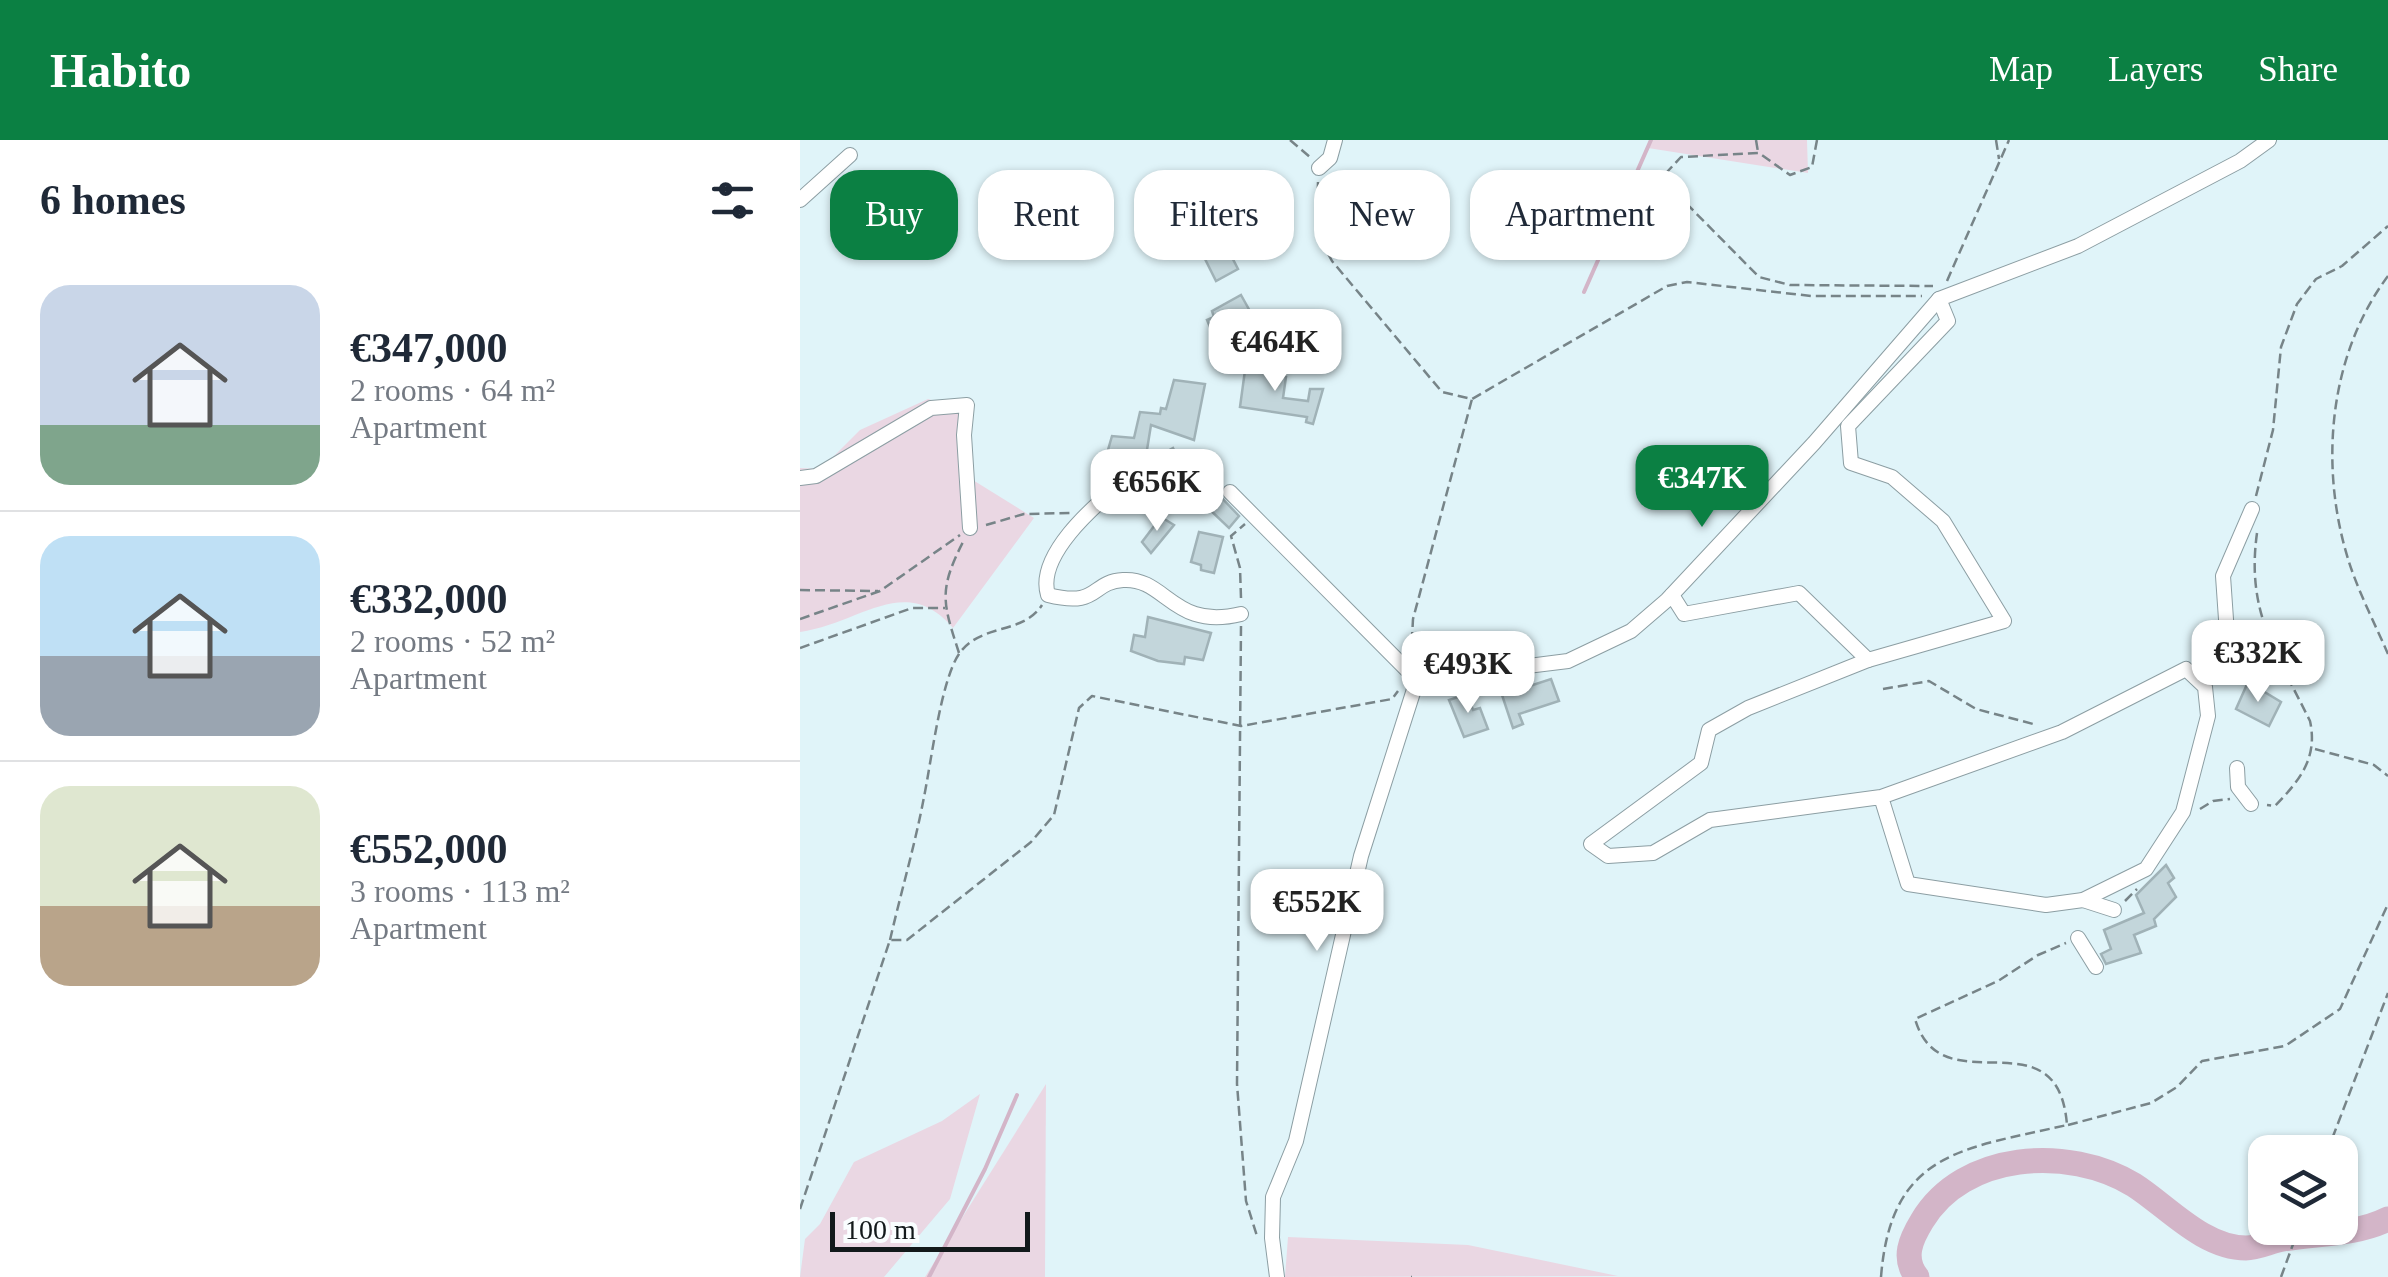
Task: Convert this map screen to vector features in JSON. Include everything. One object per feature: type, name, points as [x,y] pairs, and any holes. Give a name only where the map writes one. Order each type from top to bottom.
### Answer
[{"type":"street","points":[[1319,168],[1330,158],[1336,140]]},
{"type":"street","points":[[1414,677],[1568,661],[1631,631],[1672,595],[1814,444],[1939,299],[2078,246],[2240,160],[2269,140]]},
{"type":"street","points":[[800,200],[850,155]]},
{"type":"street","points":[[1881,797],[1908,884],[2046,905],[2082,900],[2146,869],[2183,812],[2208,716],[2205,687],[2186,669],[2062,732],[1881,797],[1710,820],[1653,853],[1608,856],[1591,844],[1701,764],[1709,730],[1748,708],[1868,660],[2004,621],[1943,521],[1892,477],[1851,463],[1848,426],[1948,320],[1939,299]]},
{"type":"street","points":[[800,478],[816,476],[931,408],[966,406],[970,528]]},
{"type":"street","points":[[1120,484],[1087,512],[1051,561],[1044,583],[1048,595],[1087,599],[1122,580],[1142,584],[1190,614],[1217,620],[1241,614]]},
{"type":"street","points":[[1230,492],[1414,677]]},
{"type":"street","points":[[2230,677],[2222,576],[2252,508]]},
{"type":"street","points":[[1672,595],[1684,614],[1799,593],[1868,660]]},
{"type":"street","points":[[1276,1277],[1272,1238],[1274,1197],[1296,1142],[1361,856],[1414,677]]},
{"type":"street","points":[[2236,768],[2238,787],[2251,804]]},
{"type":"street","points":[[2082,900],[2114,910]]},
{"type":"street","points":[[2078,938],[2096,967]]},
{"type":"path","points":[[1290,140],[1319,168],[1317,233],[1332,260],[1442,392],[1472,399],[1667,286],[1686,282],[1811,296],[1939,299]]},
{"type":"path","points":[[1756,140],[1759,153]]},
{"type":"path","points":[[1817,140],[1812,167],[1790,175],[1759,153],[1681,157],[1666,172],[1675,192],[1759,276],[1790,285],[1945,286],[2009,140]]},
{"type":"path","points":[[1996,140],[2000,161]]},
{"type":"path","points":[[2197,810],[2213,801],[2234,799],[2275,806],[2308,765],[2313,749],[2310,721],[2256,610],[2253,582],[2258,528],[2252,508],[2273,430],[2281,348],[2297,304],[2316,278],[2342,266],[2388,226]]},
{"type":"path","points":[[2388,276],[2349,347],[2332,419],[2334,493],[2349,562],[2388,654]]},
{"type":"path","points":[[890,940],[906,940],[1031,842],[1054,816],[1079,708],[1092,696],[1241,726],[1392,700],[1414,677],[1413,619],[1472,399]]},
{"type":"path","points":[[801,620],[880,591],[970,528],[1002,523],[1024,514],[1087,512]]},
{"type":"path","points":[[1254,516],[1231,536],[1240,568],[1241,614],[1237,1084],[1246,1202],[1258,1238]]},
{"type":"path","points":[[959,654],[945,608],[945,581],[970,528]]},
{"type":"path","points":[[800,590],[880,591]]},
{"type":"path","points":[[800,1210],[890,940],[938,718],[959,654],[984,632],[1034,617],[1048,595]]},
{"type":"path","points":[[800,648],[912,608],[945,608]]},
{"type":"path","points":[[1883,689],[1929,681],[1976,709],[2062,732]]},
{"type":"path","points":[[2313,749],[2374,765],[2388,776]]},
{"type":"path","points":[[2114,910],[2140,886]]},
{"type":"path","points":[[1880,1277],[1898,1205],[1910,1184],[1926,1168],[1978,1146],[2151,1103],[2177,1087],[2202,1060],[2285,1046],[2340,1009],[2388,904]]},
{"type":"path","points":[[2067,1125],[2055,1080],[2038,1067],[1964,1062],[1940,1053],[1925,1042],[1915,1019],[2078,938]]},
{"type":"path","points":[[2334,1135],[2388,993]]},
{"type":"path","points":[[2282,1274],[2293,1245]]},
{"type":"shaded area","points":[[1651,140],[1807,140],[1808,173],[1648,148]]},
{"type":"shaded area","points":[[928,399],[973,412],[968,477],[1034,518],[953,628],[935,612],[917,604],[899,603],[800,632],[800,468],[821,469],[860,430]]},
{"type":"shaded area","points":[[1046,1084],[1045,1277],[925,1277]]},
{"type":"shaded area","points":[[980,1094],[950,1199],[884,1277],[800,1277],[805,1239],[820,1224],[854,1162],[942,1121]]},
{"type":"shaded area","points":[[1288,1237],[1468,1245],[1618,1276],[1285,1277]]},
{"type":"building","points":[[1206,260],[1233,260],[1238,269],[1216,281]]},
{"type":"building","points":[[1241,295],[1256,322],[1225,339],[1222,332],[1215,339],[1207,320],[1214,317],[1212,311]]},
{"type":"building","points":[[1246,363],[1270,366],[1270,372],[1286,377],[1283,398],[1308,401],[1310,389],[1323,389],[1313,424],[1306,422],[1307,417],[1240,407]]},
{"type":"building","points":[[1174,380],[1205,384],[1194,440],[1151,425],[1146,456],[1108,450],[1112,436],[1134,438],[1140,412],[1160,414],[1161,408],[1166,409]]},
{"type":"building","points":[[1173,448],[1187,476],[1208,458],[1219,474],[1220,496],[1239,516],[1229,528],[1185,486],[1183,494],[1176,485],[1158,498],[1145,480],[1157,474],[1150,461]]},
{"type":"building","points":[[1161,517],[1174,525],[1151,553],[1142,542]]},
{"type":"building","points":[[1199,532],[1223,537],[1214,573],[1191,562]]},
{"type":"building","points":[[1148,617],[1211,633],[1203,660],[1185,657],[1184,664],[1158,661],[1131,651],[1134,635],[1145,637]]},
{"type":"building","points":[[1551,679],[1559,701],[1519,714],[1523,724],[1513,728],[1502,695]]},
{"type":"building","points":[[2248,682],[2281,702],[2269,726],[2236,709]]},
{"type":"building","points":[[1467,694],[1473,710],[1480,708],[1488,729],[1464,737],[1449,700]]},
{"type":"building","points":[[2166,865],[2174,878],[2168,883],[2176,897],[2154,919],[2156,926],[2134,935],[2141,953],[2106,964],[2101,954],[2111,949],[2104,930],[2144,913],[2136,895]]},
{"type":"waterway","points":[[1584,292],[1651,140]]},
{"type":"waterway","points":[[929,1277],[985,1169],[1017,1095]]},
{"type":"waterway","points":[[1917,1277],[1910,1263],[1912,1242],[1940,1198],[1963,1181],[2019,1162],[2079,1164],[2108,1172],[2134,1185],[2200,1234],[2230,1246],[2251,1248],[2283,1239],[2350,1231],[2388,1219]]}]
